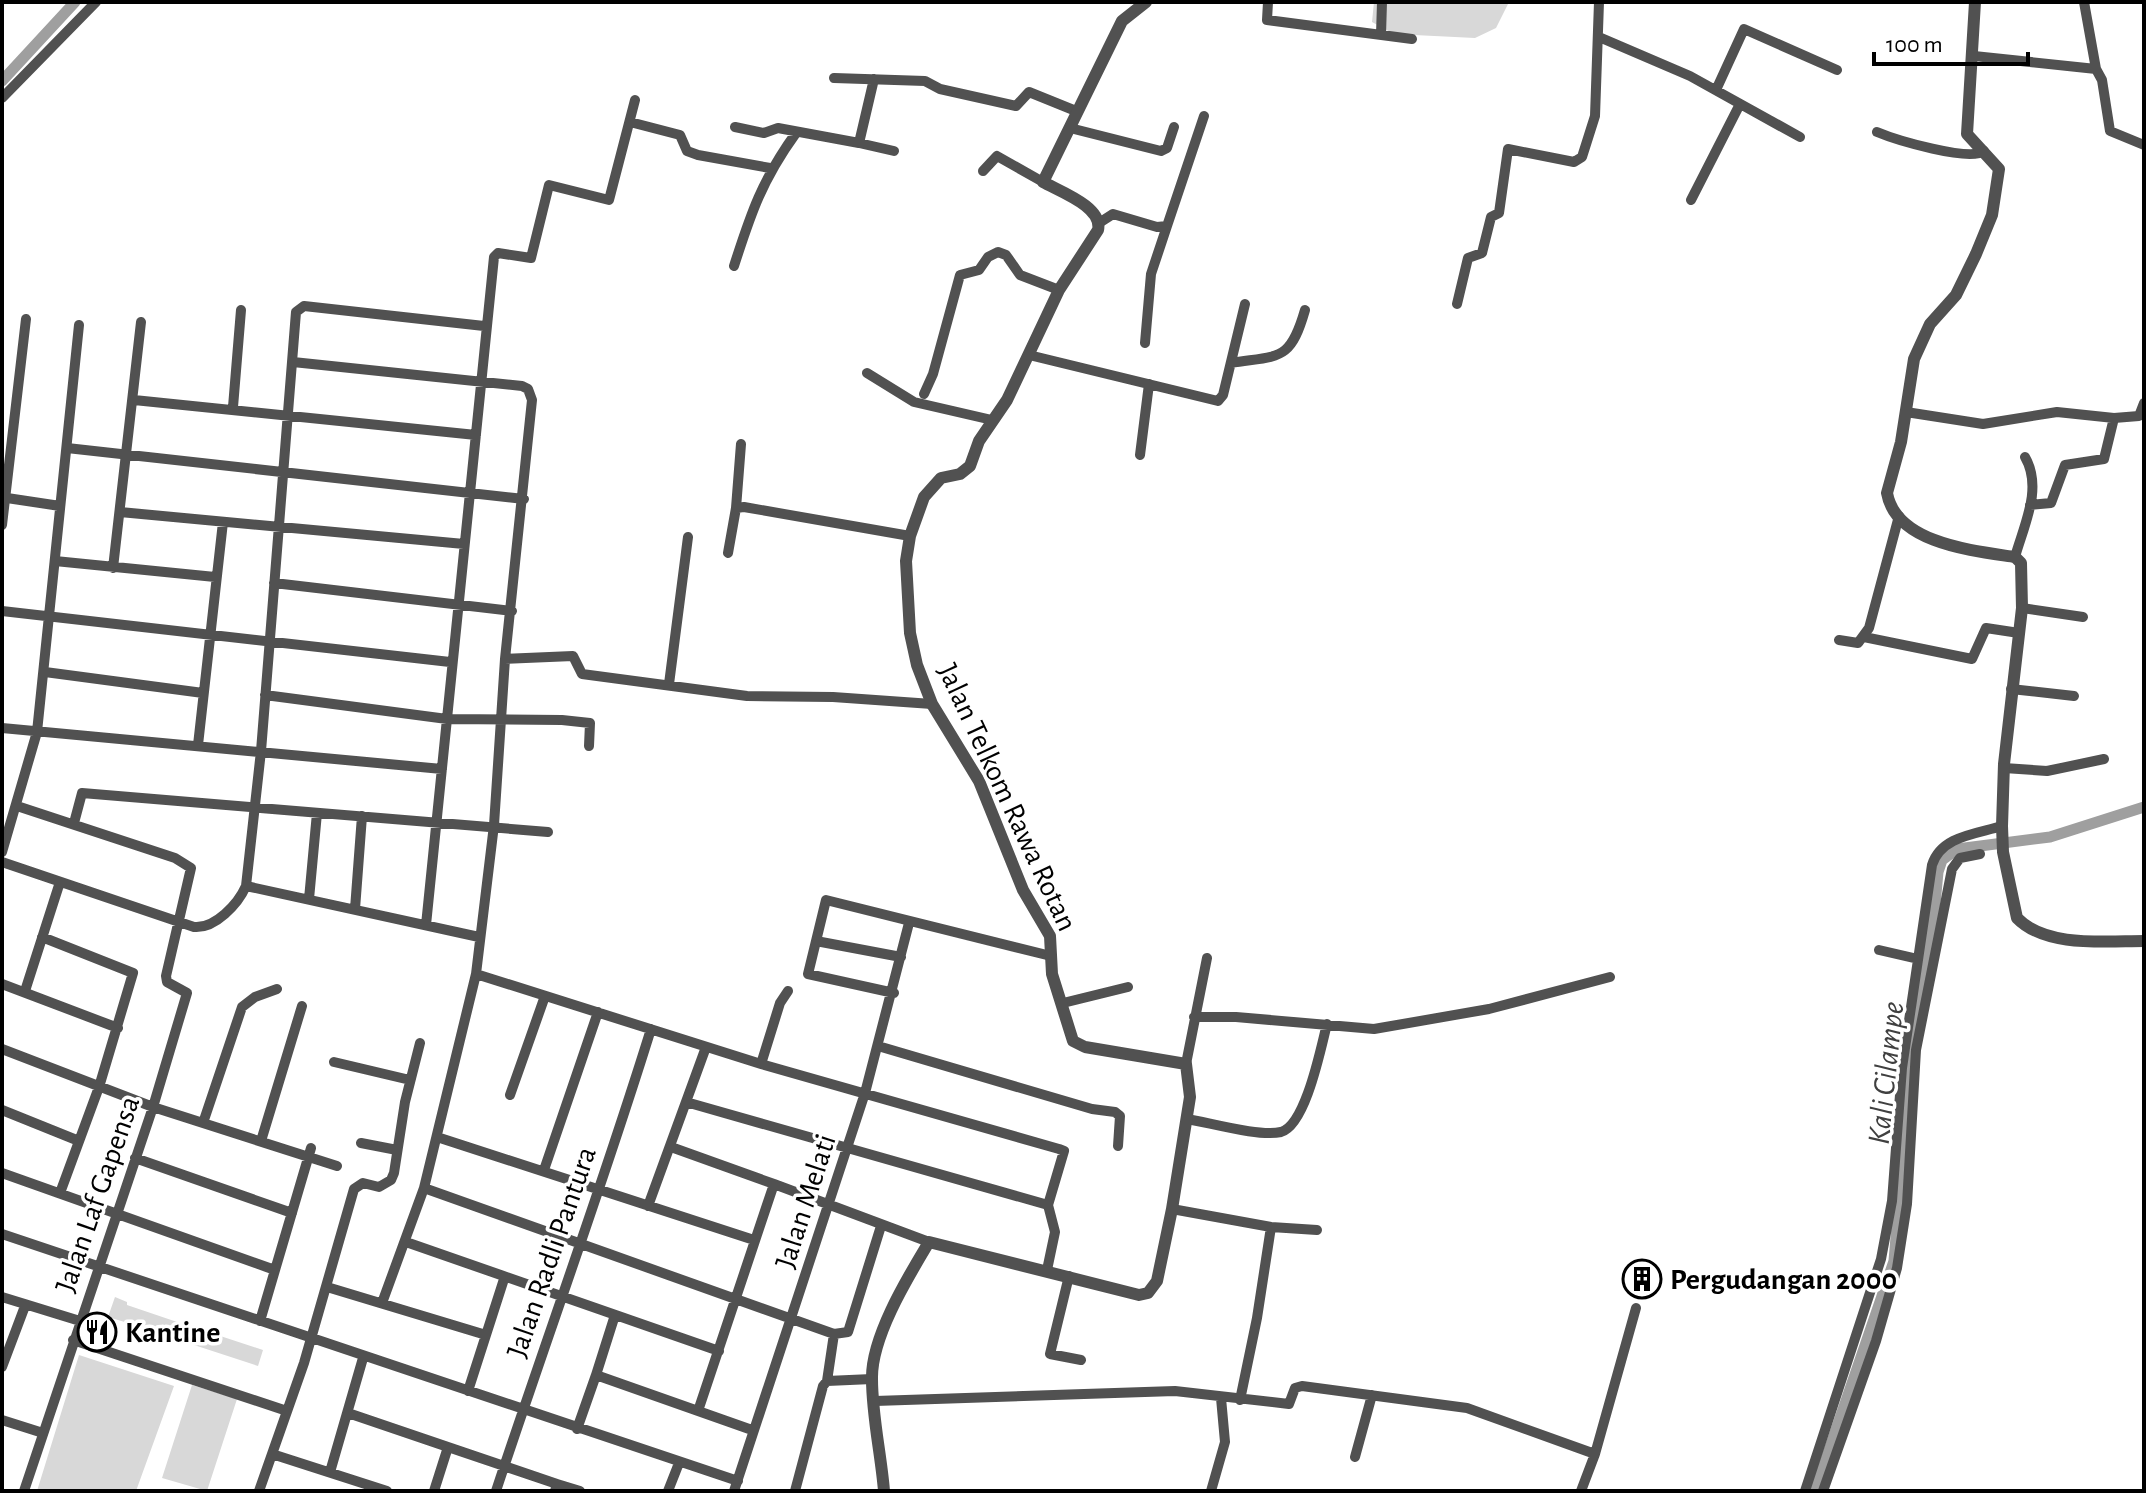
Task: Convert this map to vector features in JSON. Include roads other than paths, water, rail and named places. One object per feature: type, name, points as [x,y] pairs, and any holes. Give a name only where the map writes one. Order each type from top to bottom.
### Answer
[{"type":"street","points":[[2,98],[96,2]]},
{"type":"street","points":[[1043,182],[1122,21],[1146,2]]},
{"type":"street","points":[[1268,2],[1267,20],[1412,39]]},
{"type":"street","points":[[1381,35],[1382,2]]},
{"type":"street","points":[[1457,304],[1468,258],[1482,253],[1491,217],[1498,215],[1501,209],[1508,149],[1574,162],[1582,157],[1595,116],[1599,37],[1596,19],[1599,2]]},
{"type":"street","points":[[1975,2],[1967,134],[1968,139],[1984,151],[1999,169],[1992,215],[1956,295],[1937,313],[1921,340],[1909,377],[1906,412],[1887,493],[1899,516],[1935,543],[2015,557],[2021,563],[2022,608],[2011,689],[2002,830],[2014,912],[2032,930],[2083,940],[2144,941]]},
{"type":"street","points":[[2084,2],[2110,131],[2144,145]]},
{"type":"street","points":[[1716,90],[1744,29],[1837,70]]},
{"type":"street","points":[[1599,37],[1647,55],[1800,137]]},
{"type":"street","points":[[1974,56],[2096,69]]},
{"type":"street","points":[[834,78],[925,81],[940,89],[1016,106],[1029,92],[1037,93],[1076,111]]},
{"type":"street","points":[[859,143],[874,79]]},
{"type":"street","points":[[426,925],[450,662],[476,435],[484,326],[495,255],[531,258],[549,185],[609,200],[635,100]]},
{"type":"street","points":[[1691,200],[1740,104]]},
{"type":"street","points":[[1145,343],[1151,274],[1204,116]]},
{"type":"street","points":[[630,122],[680,135],[687,151],[698,155],[770,168]]},
{"type":"street","points":[[735,127],[764,133],[778,128],[894,151]]},
{"type":"street","points":[[1070,128],[1161,151],[1167,148],[1174,127]]},
{"type":"street","points":[[1877,132],[1968,155],[1984,151]]},
{"type":"street","points":[[734,266],[753,205],[770,168],[796,133]]},
{"type":"street","points":[[983,171],[997,156],[1094,213],[1099,223],[1113,214],[1157,227],[1167,226]]},
{"type":"street","name":"Jalan Telkom Rawa Rotan","points":[[1099,223],[1093,239],[1059,290],[1007,400],[979,441],[970,466],[960,474],[941,478],[924,497],[910,536],[906,561],[910,633],[932,704],[979,781],[1023,890],[1050,936],[1052,974],[1071,1034],[1078,1044],[1186,1064]]},
{"type":"street","points":[[924,394],[933,374],[960,275],[979,270],[988,257],[998,252],[1006,255],[1020,275],[1059,290]]},
{"type":"street","points":[[1029,355],[1218,401],[1245,304]]},
{"type":"street","points":[[2,862],[177,923],[201,928],[213,924],[246,886],[261,751],[296,312],[304,306],[484,326]]},
{"type":"street","points":[[233,407],[241,310]]},
{"type":"street","points":[[1231,363],[1278,355],[1289,349],[1296,341],[1305,310]]},
{"type":"street","points":[[2,525],[26,319]]},
{"type":"street","points":[[113,568],[141,322]]},
{"type":"street","points":[[2,852],[37,732],[52,619],[79,325]]},
{"type":"street","points":[[293,362],[522,386],[531,393],[524,499],[505,659],[494,825],[476,974],[424,1188],[382,1303]]},
{"type":"street","points":[[867,373],[914,402],[992,420]]},
{"type":"street","points":[[1140,455],[1149,384]]},
{"type":"street","points":[[134,400],[233,407],[476,435]]},
{"type":"street","points":[[1906,412],[1983,424],[2057,412],[2114,418],[2139,416],[2144,403]]},
{"type":"street","points":[[2030,505],[2051,503],[2065,465],[2100,461],[2106,457],[2114,418]]},
{"type":"street","points":[[728,553],[736,508],[741,444]]},
{"type":"street","points":[[67,448],[524,499]]},
{"type":"street","points":[[2015,557],[2030,505],[2033,470],[2025,457]]},
{"type":"street","points":[[7,498],[60,506]]},
{"type":"street","points":[[736,508],[795,514],[910,536]]},
{"type":"street","points":[[120,512],[464,544]]},
{"type":"street","points":[[1839,640],[1858,643],[1864,637],[1887,570],[1899,516]]},
{"type":"street","points":[[198,745],[223,522]]},
{"type":"street","points":[[669,684],[688,537]]},
{"type":"street","points":[[55,561],[215,577]]},
{"type":"street","points":[[274,583],[512,611]]},
{"type":"street","points":[[2022,608],[2083,617]]},
{"type":"street","points":[[2,611],[450,662]]},
{"type":"street","points":[[1864,637],[1972,659],[1986,628],[2019,633]]},
{"type":"street","points":[[505,659],[573,656],[577,658],[582,674],[747,696],[833,697],[932,704]]},
{"type":"street","points":[[45,672],[203,693]]},
{"type":"street","points":[[2011,689],[2074,696]]},
{"type":"street","points":[[265,695],[447,719],[503,722],[562,720],[592,724],[589,746]]},
{"type":"street","points":[[2,728],[442,769]]},
{"type":"street","points":[[2004,768],[2047,771],[2104,759]]},
{"type":"street","points":[[74,823],[82,793],[494,825],[548,832]]},
{"type":"street","points":[[17,806],[188,864],[191,868],[177,923]]},
{"type":"street","points":[[309,899],[317,813]]},
{"type":"street","points":[[355,909],[362,816]]},
{"type":"street","points":[[1823,1491],[1876,1341],[1897,1268],[1907,1204],[1905,1120],[1908,1069],[1918,959],[1932,865],[1938,851],[1948,842],[2002,830]]},
{"type":"street","points":[[1908,1069],[1952,869],[1960,858],[1980,854]]},
{"type":"street","points":[[25,991],[60,882]]},
{"type":"street","points":[[246,886],[479,937]]},
{"type":"street","points":[[894,993],[808,974],[826,900],[1051,956]]},
{"type":"street","name":"Jalan Laf Gapensa","points":[[24,1491],[153,1107],[187,991],[166,980],[177,923]]},
{"type":"street","name":"Jalan Melati","points":[[736,1486],[865,1093],[894,993],[909,923]]},
{"type":"street","points":[[42,937],[133,973],[99,1087],[60,1193]]},
{"type":"street","points":[[816,941],[901,957]]},
{"type":"street","points":[[1879,950],[1918,959]]},
{"type":"street","points":[[671,1147],[929,1242],[1139,1295],[1148,1293],[1157,1281],[1172,1209],[1187,1119],[1190,1087],[1186,1064],[1207,958]]},
{"type":"street","points":[[476,974],[761,1064],[1064,1151],[1048,1205],[1055,1232],[1047,1270]]},
{"type":"street","points":[[1194,1017],[1374,1029],[1531,999],[1610,977]]},
{"type":"street","points":[[2,984],[118,1028]]},
{"type":"street","points":[[1063,1003],[1128,987]]},
{"type":"street","points":[[203,1123],[242,1007],[255,997],[277,989]]},
{"type":"street","points":[[761,1064],[780,1003],[788,991]]},
{"type":"street","points":[[510,1095],[545,996]]},
{"type":"street","points":[[261,1141],[302,1006]]},
{"type":"street","points":[[544,1170],[598,1012]]},
{"type":"street","points":[[1187,1119],[1273,1133],[1288,1129],[1299,1114],[1327,1024]]},
{"type":"street","name":"Jalan Radli Pantura","points":[[496,1491],[560,1297],[582,1244],[651,1029]]},
{"type":"street","points":[[259,1491],[311,1339],[354,1189],[357,1183],[379,1187],[391,1180],[420,1043]]},
{"type":"street","points":[[878,1046],[1092,1109],[1115,1112],[1120,1116],[1118,1146]]},
{"type":"street","points":[[648,1206],[706,1047]]},
{"type":"street","points":[[2,1049],[153,1107],[309,1153],[337,1166]]},
{"type":"street","points":[[334,1062],[410,1080]]},
{"type":"street","points":[[686,1102],[1048,1205]]},
{"type":"street","points":[[2,1110],[79,1141]]},
{"type":"street","points":[[1805,1491],[1881,1259],[1905,1120]]},
{"type":"street","points":[[437,1137],[754,1240]]},
{"type":"street","points":[[361,1143],[397,1150]]},
{"type":"street","points":[[260,1321],[309,1153]]},
{"type":"street","points":[[135,1158],[292,1213]]},
{"type":"street","points":[[2,1173],[275,1270]]},
{"type":"street","points":[[698,1411],[774,1184]]},
{"type":"street","points":[[424,1188],[834,1334],[848,1332],[881,1226]]},
{"type":"street","points":[[1172,1209],[1271,1227],[1317,1230]]},
{"type":"street","points":[[1240,1400],[1271,1227]]},
{"type":"street","points":[[2,1234],[363,1358],[523,1409],[736,1486]]},
{"type":"street","points":[[406,1242],[504,1279],[719,1351]]},
{"type":"street","points":[[884,1491],[872,1379],[878,1344],[929,1242]]},
{"type":"street","points":[[1069,1276],[1049,1350],[1054,1356],[1081,1360]]},
{"type":"street","points":[[468,1391],[504,1279]]},
{"type":"street","points":[[327,1287],[486,1335]]},
{"type":"street","points":[[2,1297],[80,1321]]},
{"type":"street","points":[[3,1362],[25,1306]]},
{"type":"street","points":[[1581,1491],[1595,1454],[1636,1308]]},
{"type":"street","points":[[577,1429],[615,1315]]},
{"type":"street","points":[[795,1491],[823,1386],[827,1381],[834,1334]]},
{"type":"street","points":[[73,1340],[287,1411]]},
{"type":"street","points":[[330,1472],[363,1358]]},
{"type":"street","points":[[596,1375],[752,1430]]},
{"type":"street","points":[[827,1381],[872,1379]]},
{"type":"street","points":[[875,1401],[1175,1391],[1289,1404],[1297,1386],[1467,1408],[1595,1454]]},
{"type":"street","points":[[1355,1457],[1372,1395]]},
{"type":"street","points":[[1211,1491],[1225,1442],[1221,1398]]},
{"type":"street","points":[[348,1413],[505,1465],[556,1487],[580,1491]]},
{"type":"street","points":[[2,1420],[43,1433]]},
{"type":"street","points":[[434,1491],[448,1447]]},
{"type":"street","points":[[272,1454],[387,1491]]},
{"type":"street","points":[[668,1491],[679,1463]]},
{"type":"waterway","points":[[2,81],[75,2]]},
{"type":"waterway","name":"Kali Cilampe","points":[[1815,1491],[1894,1261],[1915,1010],[1933,926],[1942,860],[1957,849],[2050,837],[2144,807]]},
{"type":"place","name":"Pergudangan 2000","points":[[1642,1279]]},
{"type":"place","name":"Kantine","points":[[97,1332]]}]
